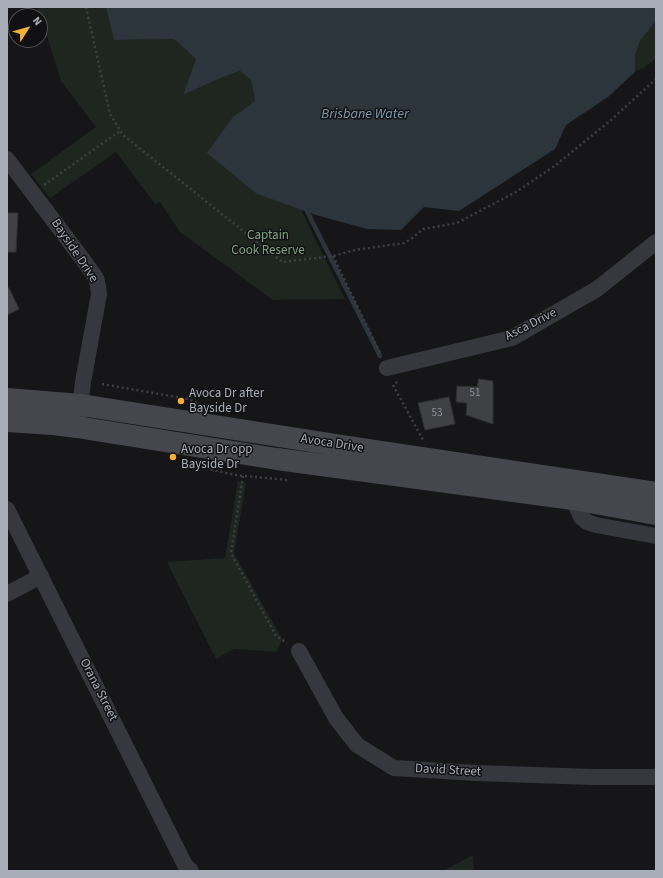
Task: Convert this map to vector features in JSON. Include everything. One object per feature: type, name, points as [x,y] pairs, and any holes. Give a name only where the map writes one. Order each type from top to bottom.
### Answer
[{"type":"main road","name":"Avoca Drive","points":[[7,399],[81,405],[656,493]]},
{"type":"main road","name":"Avoca Drive","points":[[7,421],[77,427],[277,459],[573,499],[656,514]]},
{"type":"street","name":"Bayside Drive","points":[[7,159],[96,278],[99,294],[83,382],[77,427]]},
{"type":"street","name":"Asca Drive","points":[[392,367],[512,338],[597,289],[656,242]]},
{"type":"street","points":[[573,499],[581,517],[587,522],[656,536]]},
{"type":"street","name":"Orana Street","points":[[7,509],[186,864],[191,871]]},
{"type":"street","points":[[7,594],[41,576]]},
{"type":"street","name":"David Street","points":[[299,651],[336,718],[357,745],[394,768],[477,773],[592,777],[656,777]]},
{"type":"path","points":[[86,7],[110,114],[123,135],[282,262],[323,258],[355,250],[404,243],[423,229],[457,223],[516,192],[556,165],[611,120],[656,79]]},
{"type":"path","points":[[33,193],[120,131]]},
{"type":"path","points":[[333,256],[392,367],[401,378],[394,385],[421,436]]},
{"type":"path","points":[[243,476],[230,553],[276,636]]},
{"type":"green space","name":"Captain Cook Reserve","points":[[106,7],[114,40],[174,39],[196,59],[183,95],[240,71],[251,80],[255,101],[233,117],[257,194],[301,209],[345,299],[273,300],[180,232],[160,202],[155,204],[116,152],[50,198],[31,174],[96,127],[61,81],[48,39],[48,8],[38,8]]},
{"type":"green space","points":[[656,21],[656,58],[644,68],[635,72],[635,56],[640,41]]},
{"type":"green space","points":[[238,481],[246,483],[234,553],[282,639],[277,652],[234,649],[216,659],[167,562],[225,558]]},
{"type":"green space","points":[[473,855],[474,871],[443,871]]},
{"type":"water","name":"Brisbane Water","points":[[106,7],[656,7],[656,21],[640,41],[635,56],[635,72],[608,97],[566,125],[555,149],[459,211],[424,207],[401,230],[367,229],[316,215],[257,194],[207,153],[233,117],[255,101],[251,80],[240,71],[183,95],[196,59],[174,39],[114,40]]},
{"type":"building","points":[[7,213],[18,213],[16,252],[7,252]]},
{"type":"building","points":[[9,288],[19,309],[7,315],[7,289]]},
{"type":"building","points":[[479,379],[493,381],[493,424],[466,415],[467,403],[456,402],[457,386],[477,387]]},
{"type":"building","points":[[449,397],[455,424],[425,430],[418,403]]},
{"type":"waterway","points":[[307,211],[380,356]]},
{"type":"place","name":"Avoca Dr after Bayside Dr","points":[[181,401]]},
{"type":"place","name":"Avoca Dr opp Bayside Dr","points":[[173,457]]}]
